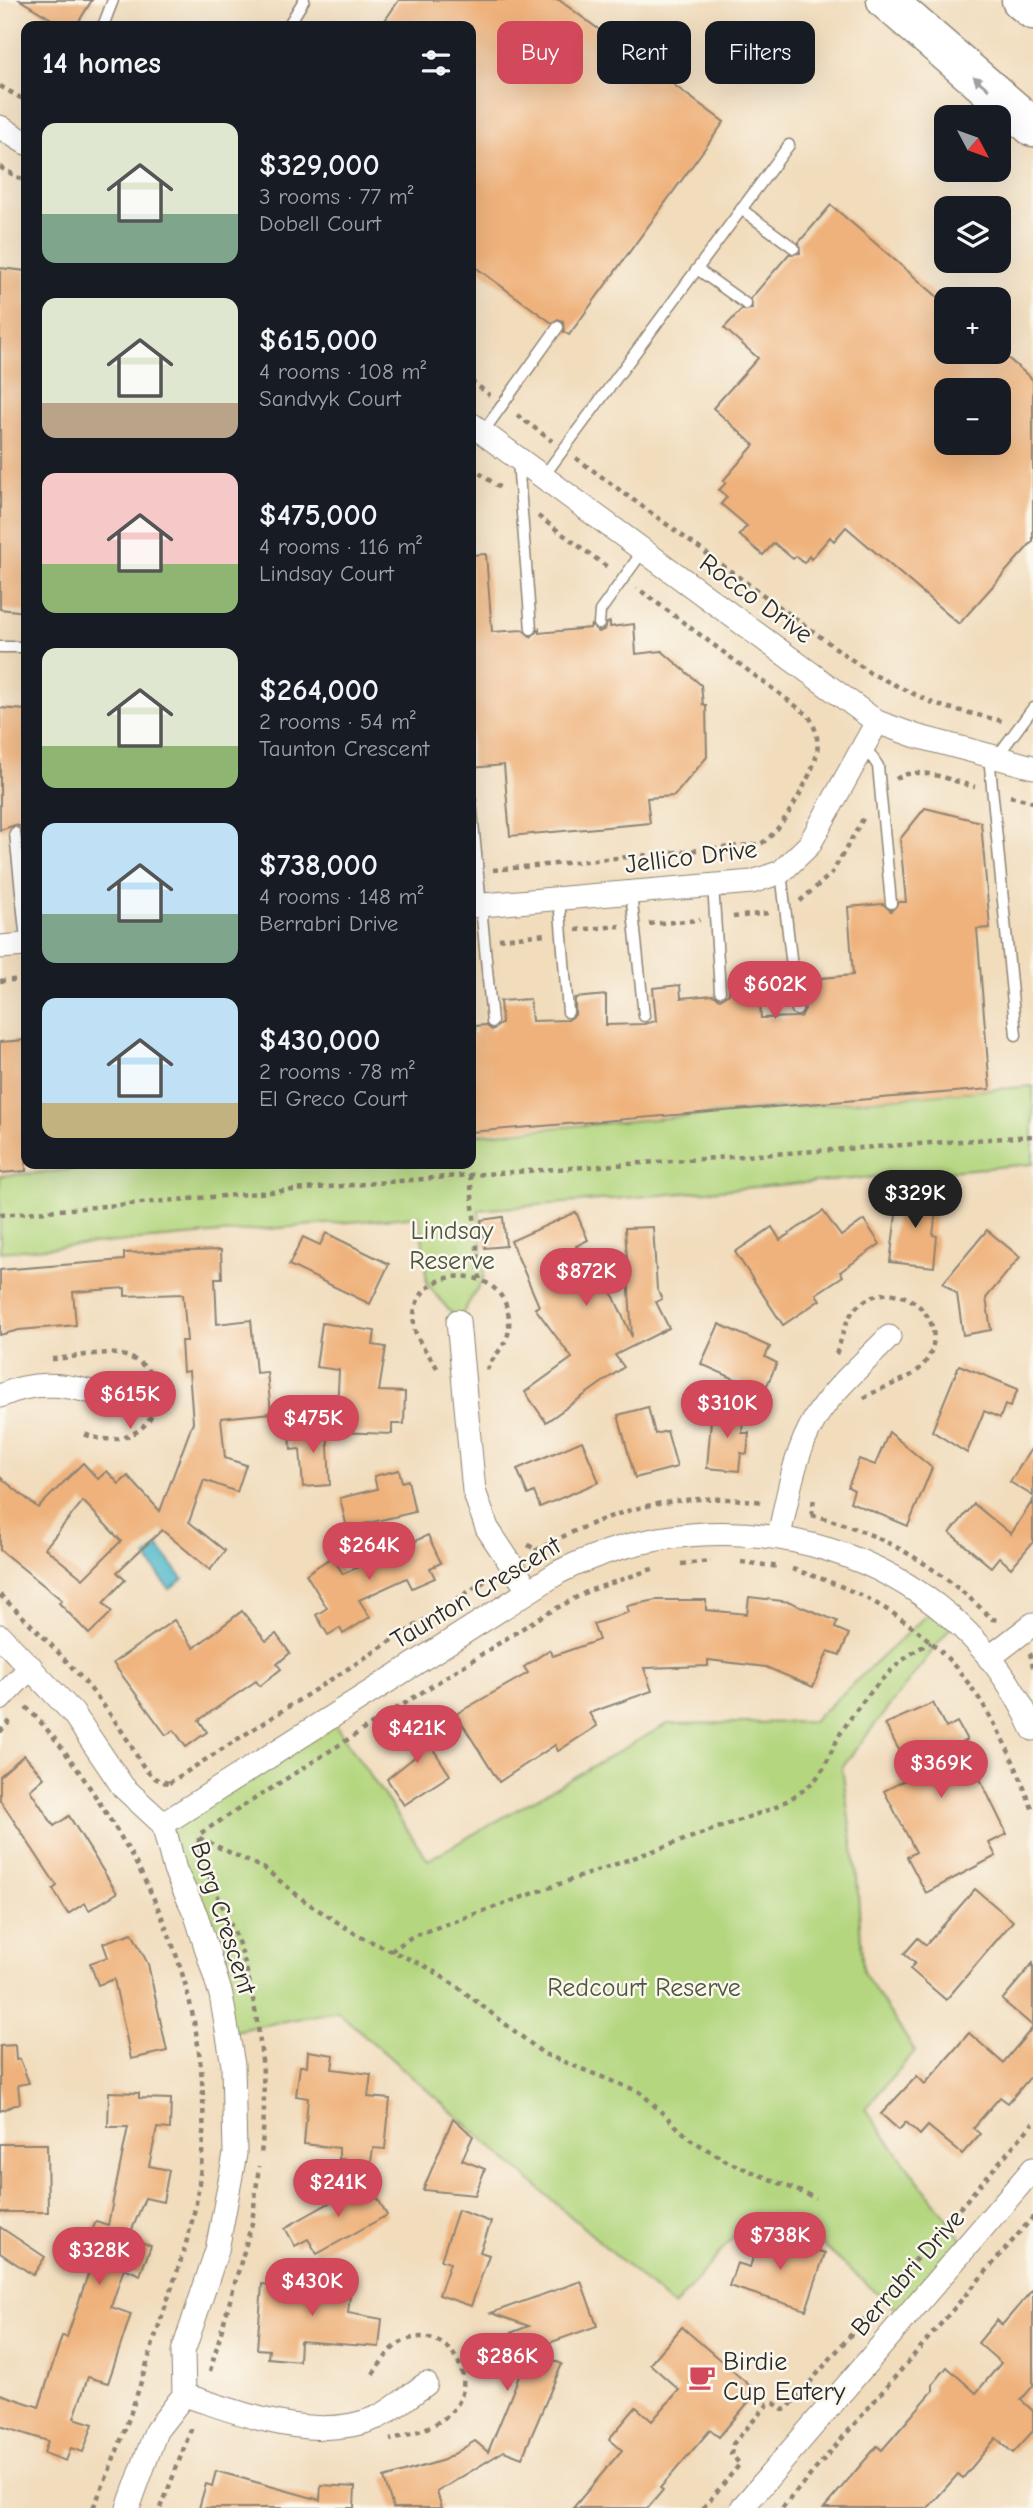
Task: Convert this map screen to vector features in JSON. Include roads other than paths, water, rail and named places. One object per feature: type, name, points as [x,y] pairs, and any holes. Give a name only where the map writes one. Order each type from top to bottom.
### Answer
[{"type":"highway","points":[[886,0],[1033,127]]},
{"type":"highway","points":[[1021,0],[1033,10]]},
{"type":"street","points":[[0,127],[21,140]]},
{"type":"street","name":"Rocco Drive","points":[[477,428],[877,722],[1033,767]]},
{"type":"street","name":"Jellico Drive","points":[[476,905],[752,882],[781,872],[809,845],[877,722]]},
{"type":"street","points":[[0,947],[21,943]]},
{"type":"street","points":[[458,1321],[474,1491],[488,1528],[528,1590]]},
{"type":"street","points":[[779,1536],[797,1459],[810,1428],[838,1390],[890,1337]]},
{"type":"street","points":[[0,1396],[30,1385],[51,1384],[75,1386],[111,1398]]},
{"type":"street","name":"Taunton Crescent","points":[[163,1824],[528,1590],[583,1560],[653,1538],[714,1532],[779,1536],[835,1551],[900,1583],[941,1611],[989,1658],[1012,1691],[1033,1729]]},
{"type":"street","points":[[989,1658],[1033,1624]]},
{"type":"street","name":"Borg Crescent","points":[[0,1636],[31,1667],[89,1734],[123,1787],[163,1824],[175,1870],[196,1915],[221,1995],[235,2099],[234,2154],[226,2214],[183,2352],[184,2395]]},
{"type":"street","points":[[11,1701],[31,1667]]},
{"type":"street","name":"Berrabri Drive","points":[[742,2508],[1033,2169]]},
{"type":"street","points":[[128,2508],[150,2441],[162,2420],[184,2395],[273,2422],[344,2427],[380,2416],[426,2384]]},
{"type":"lane","points":[[105,21],[113,0]]},
{"type":"lane","points":[[292,21],[304,0]]},
{"type":"lane","points":[[543,477],[789,145]]},
{"type":"lane","points":[[741,209],[794,248]]},
{"type":"lane","points":[[697,269],[746,304]]},
{"type":"lane","points":[[477,428],[503,405],[558,327]]},
{"type":"lane","points":[[518,458],[531,629]]},
{"type":"lane","points":[[599,624],[600,611],[643,551]]},
{"type":"lane","points":[[0,647],[21,647]]},
{"type":"lane","points":[[1016,1035],[992,757],[1033,708]]},
{"type":"lane","points":[[864,745],[878,766],[891,903]]},
{"type":"lane","points":[[15,833],[21,892]]},
{"type":"lane","points":[[476,851],[476,905],[492,1022]]},
{"type":"lane","points":[[781,872],[797,1010]]},
{"type":"lane","points":[[713,885],[720,991]]},
{"type":"lane","points":[[631,893],[644,1016]]},
{"type":"lane","points":[[559,899],[568,1012]]},
{"type":"water","points":[[159,1547],[183,1579],[169,1589],[146,1557]]},
{"type":"place","name":"Birdie Cup Eatery","points":[[702,2377]]},
{"type":"park label","name":"Lindsay Reserve","points":[[452,1246]]},
{"type":"park label","name":"Redcourt Reserve","points":[[644,1988]]}]
